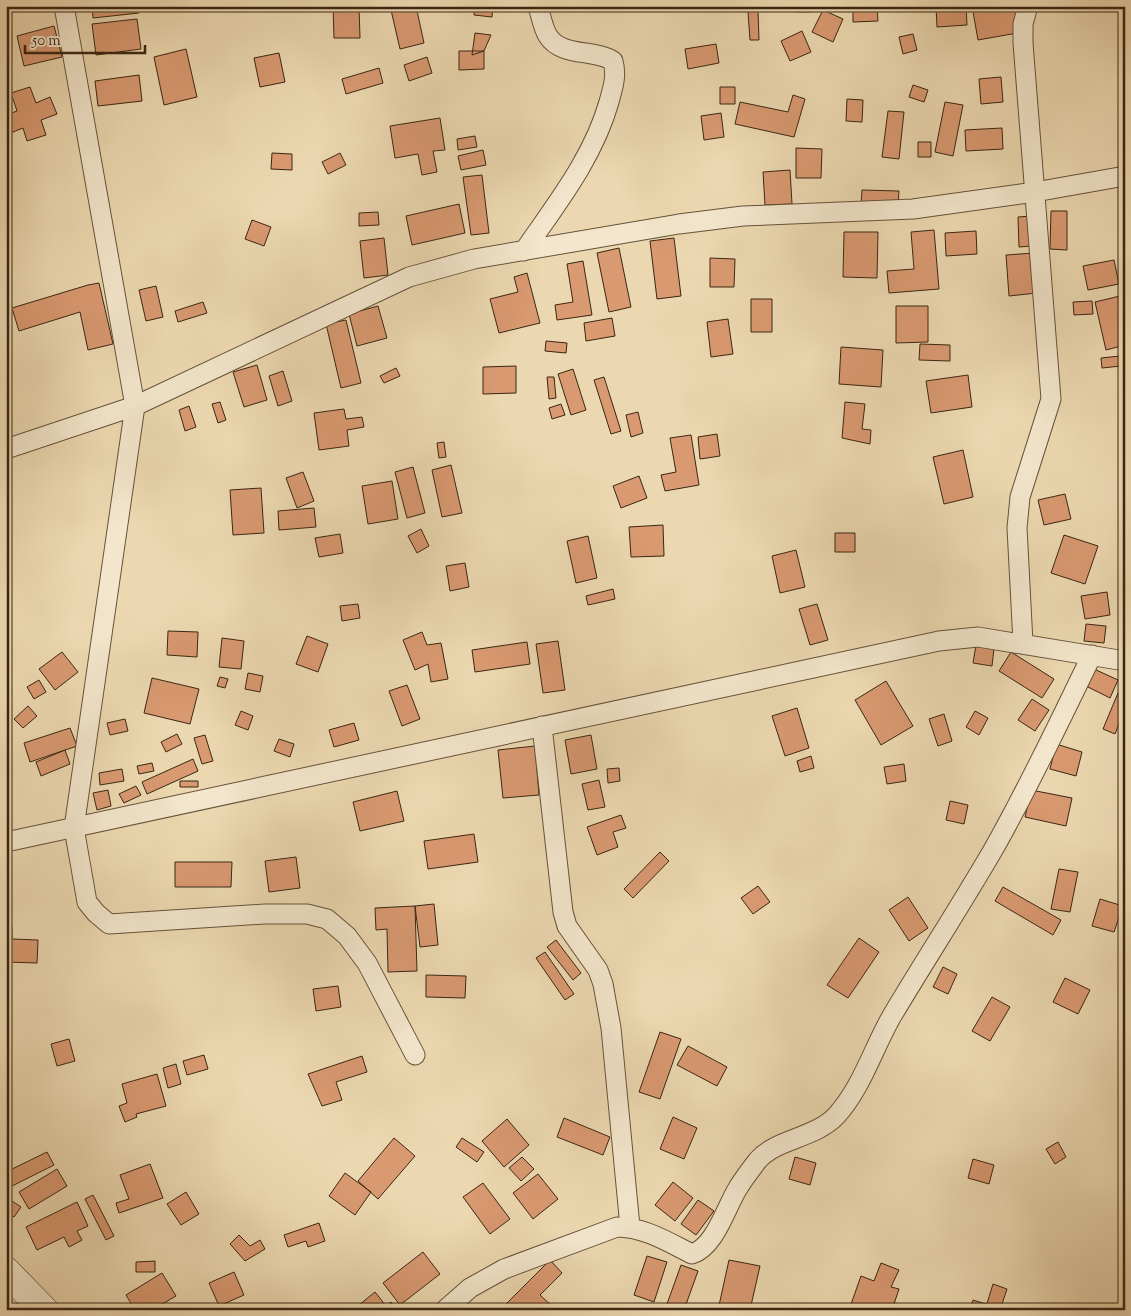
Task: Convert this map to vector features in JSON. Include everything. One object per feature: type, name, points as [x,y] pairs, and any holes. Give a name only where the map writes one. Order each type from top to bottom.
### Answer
[{"type":"street","points":[[64,6],[135,406],[74,828],[87,902],[109,924],[266,914],[307,914],[327,920],[347,936],[368,963],[415,1055]]},
{"type":"street","points":[[524,251],[579,171],[603,122],[616,74],[613,61],[604,55],[568,50],[554,44],[548,35],[538,6]]},
{"type":"street","points":[[1023,643],[1017,528],[1020,497],[1051,399],[1023,44],[1024,24],[1028,6]]},
{"type":"street","points":[[6,449],[135,406],[409,277],[474,259],[679,224],[744,216],[913,209],[1036,192],[1125,176]]},
{"type":"street","points":[[6,842],[939,641],[978,636],[1125,660]]},
{"type":"street","points":[[445,1310],[470,1288],[504,1269],[617,1227],[630,1227],[649,1233],[692,1254],[700,1252],[709,1242],[738,1188],[760,1158],[778,1147],[818,1130],[836,1116],[854,1089],[886,1026],[993,850],[1022,798],[1092,655]]},
{"type":"street","points":[[542,726],[563,912],[567,926],[598,970],[609,1019],[630,1227]]},
{"type":"street","points":[[6,1270],[44,1310]]},
{"type":"building","points":[[92,6],[138,6],[139,13],[93,18]]},
{"type":"building","points":[[333,6],[359,6],[360,38],[334,38]]},
{"type":"building","points":[[406,6],[416,6],[424,43],[400,49],[391,10]]},
{"type":"building","points":[[475,6],[493,6],[492,17],[474,15]]},
{"type":"building","points":[[796,6],[811,6],[811,12],[796,12]]},
{"type":"building","points":[[853,6],[877,6],[878,21],[853,22]]},
{"type":"building","points":[[936,6],[966,6],[967,25],[937,27]]},
{"type":"building","points":[[972,6],[1018,6],[1023,32],[978,40]]},
{"type":"building","points":[[823,10],[843,19],[833,42],[812,32]]},
{"type":"building","points":[[758,11],[759,40],[750,40],[748,12]]},
{"type":"building","points":[[137,19],[141,49],[96,55],[92,24]]},
{"type":"building","points":[[54,26],[62,57],[24,66],[17,36]]},
{"type":"building","points":[[802,31],[811,52],[790,61],[781,41]]},
{"type":"building","points":[[475,33],[491,35],[484,51],[472,55]]},
{"type":"building","points":[[913,34],[917,50],[903,54],[899,37]]},
{"type":"building","points":[[716,44],[719,63],[688,69],[685,49]]},
{"type":"building","points":[[186,49],[197,97],[164,105],[154,57]]},
{"type":"building","points":[[459,51],[484,51],[484,69],[459,70]]},
{"type":"building","points":[[279,53],[285,82],[260,87],[254,58]]},
{"type":"building","points":[[427,57],[432,73],[409,81],[404,65]]},
{"type":"building","points":[[379,68],[383,83],[346,94],[342,79]]},
{"type":"building","points":[[139,75],[142,101],[98,106],[95,81]]},
{"type":"building","points":[[1001,77],[1003,102],[981,104],[979,79]]},
{"type":"building","points":[[913,85],[928,90],[924,102],[909,97]]},
{"type":"building","points":[[30,87],[36,103],[50,97],[57,114],[41,120],[46,135],[27,141],[23,128],[8,134],[6,115],[17,111],[11,93]]},
{"type":"building","points":[[720,87],[735,87],[735,104],[720,104]]},
{"type":"building","points":[[793,95],[805,99],[794,137],[735,124],[740,102],[788,112]]},
{"type":"building","points":[[847,99],[863,100],[862,122],[846,121]]},
{"type":"building","points":[[945,102],[963,105],[953,156],[935,152]]},
{"type":"building","points":[[888,111],[904,112],[899,159],[882,157]]},
{"type":"building","points":[[721,113],[724,137],[704,140],[701,116]]},
{"type":"building","points":[[440,118],[445,150],[433,151],[437,172],[422,175],[418,154],[395,158],[390,126]]},
{"type":"building","points":[[1002,128],[1003,149],[966,151],[965,130]]},
{"type":"building","points":[[475,136],[477,147],[458,150],[457,139]]},
{"type":"building","points":[[918,142],[931,142],[931,157],[918,157]]},
{"type":"building","points":[[796,148],[822,149],[821,178],[796,178]]},
{"type":"building","points":[[483,150],[486,165],[461,170],[458,156]]},
{"type":"building","points":[[272,153],[292,154],[292,170],[271,169]]},
{"type":"building","points":[[340,153],[346,165],[328,174],[322,162]]},
{"type":"building","points":[[790,170],[792,204],[765,205],[763,172]]},
{"type":"building","points":[[482,175],[489,233],[471,235],[463,177]]},
{"type":"building","points":[[862,190],[899,191],[898,205],[861,204]]},
{"type":"building","points":[[459,204],[465,233],[412,245],[406,216]]},
{"type":"building","points":[[1051,211],[1067,211],[1067,250],[1050,249]]},
{"type":"building","points":[[378,212],[379,225],[359,226],[359,213]]},
{"type":"building","points":[[1031,216],[1032,246],[1019,247],[1018,217]]},
{"type":"building","points":[[252,220],[271,227],[264,246],[245,239]]},
{"type":"building","points":[[934,230],[939,289],[889,293],[887,271],[914,269],[911,232]]},
{"type":"building","points":[[976,231],[977,254],[946,256],[945,233]]},
{"type":"building","points":[[844,232],[878,232],[877,278],[843,277]]},
{"type":"building","points":[[384,238],[388,275],[364,278],[360,241]]},
{"type":"building","points":[[674,238],[681,296],[657,299],[650,241]]},
{"type":"building","points":[[619,248],[631,307],[609,312],[597,253]]},
{"type":"building","points":[[1034,253],[1037,293],[1009,296],[1006,255]]},
{"type":"building","points":[[710,258],[735,259],[734,287],[710,287]]},
{"type":"building","points":[[1114,260],[1119,284],[1088,290],[1083,266]]},
{"type":"building","points":[[583,261],[592,315],[557,320],[555,305],[573,302],[567,264]]},
{"type":"building","points":[[527,273],[540,323],[499,333],[490,299],[518,292],[514,277]]},
{"type":"building","points":[[99,283],[113,344],[88,350],[80,312],[19,331],[12,308]]},
{"type":"building","points":[[156,286],[163,317],[146,321],[139,290]]},
{"type":"building","points":[[1124,295],[1125,345],[1106,350],[1095,302]]},
{"type":"building","points":[[751,299],[772,299],[772,332],[751,332]]},
{"type":"building","points":[[1092,301],[1093,314],[1074,315],[1073,302]]},
{"type":"building","points":[[203,302],[207,313],[178,322],[175,311]]},
{"type":"building","points":[[378,306],[387,338],[357,346],[349,314]]},
{"type":"building","points":[[896,306],[928,306],[928,342],[896,343]]},
{"type":"building","points":[[612,318],[615,336],[586,341],[584,323]]},
{"type":"building","points":[[728,319],[733,354],[711,357],[707,322]]},
{"type":"building","points":[[346,320],[361,383],[341,388],[326,324]]},
{"type":"building","points":[[546,341],[567,343],[566,353],[545,351]]},
{"type":"building","points":[[920,344],[950,345],[950,361],[919,360]]},
{"type":"building","points":[[841,347],[883,350],[881,387],[839,384]]},
{"type":"building","points":[[1120,356],[1121,366],[1102,368],[1101,358]]},
{"type":"building","points":[[257,365],[267,400],[244,407],[233,372]]},
{"type":"building","points":[[516,366],[516,393],[483,394],[483,367]]},
{"type":"building","points":[[396,368],[400,376],[384,383],[380,376]]},
{"type":"building","points":[[573,369],[586,410],[571,415],[558,374]]},
{"type":"building","points":[[283,371],[292,401],[278,406],[269,376]]},
{"type":"building","points":[[968,375],[972,407],[931,413],[926,381]]},
{"type":"building","points":[[547,377],[554,377],[556,398],[549,399]]},
{"type":"building","points":[[604,377],[621,431],[611,434],[594,380]]},
{"type":"building","points":[[220,402],[226,420],[218,423],[212,404]]},
{"type":"building","points":[[845,402],[865,404],[862,429],[871,430],[870,444],[842,438]]},
{"type":"building","points":[[561,404],[565,415],[552,419],[549,408]]},
{"type":"building","points":[[189,406],[196,427],[185,431],[179,410]]},
{"type":"building","points":[[344,409],[346,419],[362,417],[364,427],[347,430],[349,446],[319,450],[314,413]]},
{"type":"building","points":[[638,412],[643,433],[631,437],[626,415]]},
{"type":"building","points":[[717,434],[720,456],[700,459],[698,437]]},
{"type":"building","points":[[691,435],[699,485],[665,491],[661,475],[676,472],[670,438]]},
{"type":"building","points":[[444,442],[446,457],[439,458],[437,443]]},
{"type":"building","points":[[963,450],[973,497],[944,504],[933,457]]},
{"type":"building","points":[[451,465],[462,513],[442,517],[432,470]]},
{"type":"building","points":[[413,467],[425,513],[407,518],[395,472]]},
{"type":"building","points":[[303,472],[314,501],[297,508],[286,478]]},
{"type":"building","points":[[639,476],[647,498],[621,508],[613,486]]},
{"type":"building","points":[[392,481],[398,519],[368,524],[362,486]]},
{"type":"building","points":[[261,488],[264,533],[233,535],[230,490]]},
{"type":"building","points":[[1065,494],[1071,519],[1044,525],[1038,500]]},
{"type":"building","points":[[314,508],[316,527],[279,530],[278,511]]},
{"type":"building","points":[[663,525],[664,556],[631,557],[629,527]]},
{"type":"building","points":[[421,529],[429,546],[417,553],[408,536]]},
{"type":"building","points":[[835,533],[855,533],[855,552],[835,552]]},
{"type":"building","points":[[340,534],[343,553],[319,557],[315,538]]},
{"type":"building","points":[[1064,535],[1098,546],[1085,584],[1051,573]]},
{"type":"building","points":[[588,536],[597,578],[576,583],[567,541]]},
{"type":"building","points":[[796,550],[805,587],[780,593],[772,556]]},
{"type":"building","points":[[465,563],[469,587],[450,591],[446,566]]},
{"type":"building","points":[[613,589],[615,599],[588,605],[586,596]]},
{"type":"building","points":[[1107,592],[1110,615],[1085,619],[1081,596]]},
{"type":"building","points":[[358,604],[360,618],[342,621],[340,606]]},
{"type":"building","points":[[817,604],[828,640],[810,645],[799,609]]},
{"type":"building","points":[[1086,624],[1106,626],[1104,643],[1084,641]]},
{"type":"building","points":[[168,631],[198,632],[197,657],[167,655]]},
{"type":"building","points":[[422,632],[427,645],[441,643],[448,679],[431,682],[428,664],[415,670],[403,640]]},
{"type":"building","points":[[307,636],[328,644],[318,672],[296,664]]},
{"type":"building","points":[[222,638],[244,641],[241,669],[219,667]]},
{"type":"building","points":[[558,641],[565,690],[543,693],[536,644]]},
{"type":"building","points":[[527,642],[530,664],[475,672],[472,650]]},
{"type":"building","points":[[976,645],[994,648],[992,666],[973,663]]},
{"type":"building","points":[[62,652],[78,672],[55,690],[39,669]]},
{"type":"building","points":[[1011,652],[1054,679],[1042,698],[999,671]]},
{"type":"building","points":[[1094,669],[1118,680],[1110,698],[1086,686]]},
{"type":"building","points":[[248,673],[263,676],[260,692],[245,689]]},
{"type":"building","points":[[220,677],[228,679],[225,688],[217,686]]},
{"type":"building","points":[[152,678],[199,689],[190,724],[144,713]]},
{"type":"building","points":[[39,680],[46,692],[34,699],[27,687]]},
{"type":"building","points":[[886,681],[913,726],[881,745],[855,700]]},
{"type":"building","points":[[407,685],[420,719],[402,726],[389,691]]},
{"type":"building","points":[[1118,693],[1125,696],[1125,709],[1115,734],[1103,729]]},
{"type":"building","points":[[1032,699],[1049,710],[1035,731],[1018,720]]},
{"type":"building","points":[[28,706],[37,716],[23,728],[14,719]]},
{"type":"building","points":[[797,708],[809,748],[785,756],[772,716]]},
{"type":"building","points":[[241,711],[253,716],[248,730],[235,725]]},
{"type":"building","points":[[975,711],[988,718],[979,735],[966,727]]},
{"type":"building","points":[[944,714],[952,741],[938,746],[929,719]]},
{"type":"building","points":[[125,719],[128,731],[110,735],[107,723]]},
{"type":"building","points":[[354,723],[359,740],[334,747],[329,730]]},
{"type":"building","points":[[70,728],[77,746],[30,762],[24,743]]},
{"type":"building","points":[[177,734],[182,744],[166,752],[161,742]]},
{"type":"building","points":[[205,735],[213,761],[202,764],[194,738]]},
{"type":"building","points":[[591,735],[597,769],[571,774],[565,740]]},
{"type":"building","points":[[279,739],[294,744],[290,757],[274,751]]},
{"type":"building","points":[[1056,744],[1082,752],[1076,776],[1050,769]]},
{"type":"building","points":[[535,746],[539,795],[503,798],[498,750]]},
{"type":"building","points":[[65,750],[70,764],[41,776],[36,762]]},
{"type":"building","points":[[811,756],[814,768],[800,772],[797,761]]},
{"type":"building","points":[[193,759],[198,771],[147,794],[142,782]]},
{"type":"building","points":[[152,763],[154,771],[139,774],[137,766]]},
{"type":"building","points":[[904,764],[906,781],[887,784],[884,767]]},
{"type":"building","points":[[619,768],[620,781],[608,783],[607,769]]},
{"type":"building","points":[[122,769],[124,781],[100,785],[99,773]]},
{"type":"building","points":[[599,780],[605,807],[588,810],[582,784]]},
{"type":"building","points":[[180,781],[198,781],[198,787],[180,787]]},
{"type":"building","points":[[136,786],[141,795],[124,803],[119,794]]},
{"type":"building","points":[[108,790],[111,806],[97,810],[93,793]]},
{"type":"building","points":[[1031,790],[1072,798],[1066,826],[1025,817]]},
{"type":"building","points":[[397,791],[404,821],[360,831],[353,802]]},
{"type":"building","points":[[950,801],[968,805],[964,824],[946,820]]},
{"type":"building","points":[[621,815],[626,828],[613,832],[618,847],[597,855],[587,827]]},
{"type":"building","points":[[474,834],[478,862],[428,869],[424,841]]},
{"type":"building","points":[[660,852],[669,861],[633,898],[624,889]]},
{"type":"building","points":[[296,857],[300,888],[269,892],[265,861]]},
{"type":"building","points":[[175,862],[232,862],[231,887],[175,887]]},
{"type":"building","points":[[1059,869],[1078,872],[1070,912],[1051,909]]},
{"type":"building","points":[[758,886],[770,902],[753,914],[741,898]]},
{"type":"building","points":[[1003,887],[1061,920],[1053,935],[995,901]]},
{"type":"building","points":[[908,897],[928,928],[909,941],[889,910]]},
{"type":"building","points":[[1100,899],[1123,906],[1114,932],[1092,926]]},
{"type":"building","points":[[434,904],[438,945],[420,947],[415,906]]},
{"type":"building","points":[[415,906],[417,971],[388,972],[387,929],[376,930],[375,908]]},
{"type":"building","points":[[6,926],[12,926],[12,939],[38,940],[37,963],[6,962]]},
{"type":"building","points":[[859,938],[879,952],[848,998],[827,985]]},
{"type":"building","points":[[556,940],[581,973],[573,980],[547,947]]},
{"type":"building","points":[[545,952],[574,994],[565,1000],[536,958]]},
{"type":"building","points":[[943,967],[957,974],[948,994],[933,987]]},
{"type":"building","points":[[426,975],[466,976],[465,998],[426,997]]},
{"type":"building","points":[[1065,978],[1090,990],[1078,1014],[1053,1002]]},
{"type":"building","points":[[338,986],[341,1007],[316,1011],[313,989]]},
{"type":"building","points":[[992,997],[1010,1007],[990,1041],[972,1031]]},
{"type":"building","points":[[660,1032],[681,1039],[660,1099],[639,1092]]},
{"type":"building","points":[[69,1039],[75,1061],[57,1066],[51,1044]]},
{"type":"building","points":[[688,1046],[727,1067],[717,1086],[677,1065]]},
{"type":"building","points":[[204,1055],[208,1069],[187,1075],[183,1061]]},
{"type":"building","points":[[362,1056],[367,1072],[336,1082],[342,1100],[322,1106],[308,1074]]},
{"type":"building","points":[[176,1064],[181,1084],[168,1088],[163,1068]]},
{"type":"building","points":[[157,1074],[166,1106],[136,1114],[137,1117],[125,1122],[119,1106],[127,1103],[122,1084]]},
{"type":"building","points":[[673,1117],[697,1128],[684,1159],[660,1149]]},
{"type":"building","points":[[564,1118],[610,1137],[603,1155],[557,1137]]},
{"type":"building","points":[[507,1119],[529,1145],[504,1167],[482,1141]]},
{"type":"building","points":[[394,1138],[415,1156],[378,1199],[358,1181]]},
{"type":"building","points":[[462,1138],[484,1152],[477,1162],[456,1147]]},
{"type":"building","points":[[1058,1142],[1066,1157],[1055,1164],[1046,1149]]},
{"type":"building","points":[[47,1152],[54,1165],[12,1186],[6,1172]]},
{"type":"building","points":[[522,1157],[534,1169],[521,1181],[509,1168]]},
{"type":"building","points":[[795,1157],[816,1163],[810,1185],[789,1179]]},
{"type":"building","points":[[973,1159],[994,1165],[989,1184],[968,1178]]},
{"type":"building","points":[[150,1164],[163,1198],[119,1213],[116,1203],[129,1199],[120,1175]]},
{"type":"building","points":[[57,1169],[67,1186],[29,1209],[19,1192]]},
{"type":"building","points":[[345,1173],[371,1192],[355,1215],[329,1196]]},
{"type":"building","points":[[538,1174],[558,1199],[533,1219],[513,1193]]},
{"type":"building","points":[[673,1182],[693,1198],[675,1221],[655,1205]]},
{"type":"building","points":[[483,1183],[510,1219],[490,1234],[463,1197]]},
{"type":"building","points":[[186,1192],[199,1214],[181,1225],[167,1204]]},
{"type":"building","points":[[93,1195],[114,1236],[106,1240],[85,1199]]},
{"type":"building","points":[[6,1197],[21,1207],[14,1217],[6,1212]]},
{"type":"building","points":[[698,1200],[714,1211],[696,1235],[681,1224]]},
{"type":"building","points":[[77,1202],[88,1226],[77,1231],[82,1240],[69,1247],[64,1237],[37,1250],[26,1227]]},
{"type":"building","points":[[319,1223],[325,1241],[308,1247],[306,1241],[288,1247],[284,1235]]},
{"type":"building","points":[[239,1235],[250,1246],[260,1240],[265,1249],[245,1261],[230,1244]]},
{"type":"building","points":[[423,1252],[440,1274],[400,1305],[383,1283]]},
{"type":"building","points":[[647,1256],[667,1262],[654,1302],[634,1295]]},
{"type":"building","points":[[550,1260],[562,1273],[540,1295],[554,1308],[533,1310],[529,1306],[525,1310],[510,1310],[505,1305]]},
{"type":"building","points":[[729,1260],[760,1266],[750,1310],[718,1310]]},
{"type":"building","points":[[155,1261],[155,1272],[136,1272],[136,1262]]},
{"type":"building","points":[[881,1263],[899,1270],[891,1287],[899,1289],[892,1310],[849,1310],[861,1276],[874,1281]]},
{"type":"building","points":[[681,1265],[698,1271],[684,1310],[667,1304]]},
{"type":"building","points":[[234,1272],[244,1295],[219,1306],[209,1283]]},
{"type":"building","points":[[162,1273],[176,1296],[152,1310],[135,1310],[126,1295]]},
{"type":"building","points":[[993,1284],[1007,1289],[1000,1310],[985,1310]]},
{"type":"building","points":[[375,1292],[386,1306],[391,1302],[397,1310],[363,1310],[359,1305]]},
{"type":"building","points":[[973,1300],[986,1304],[985,1310],[970,1309]]}]
